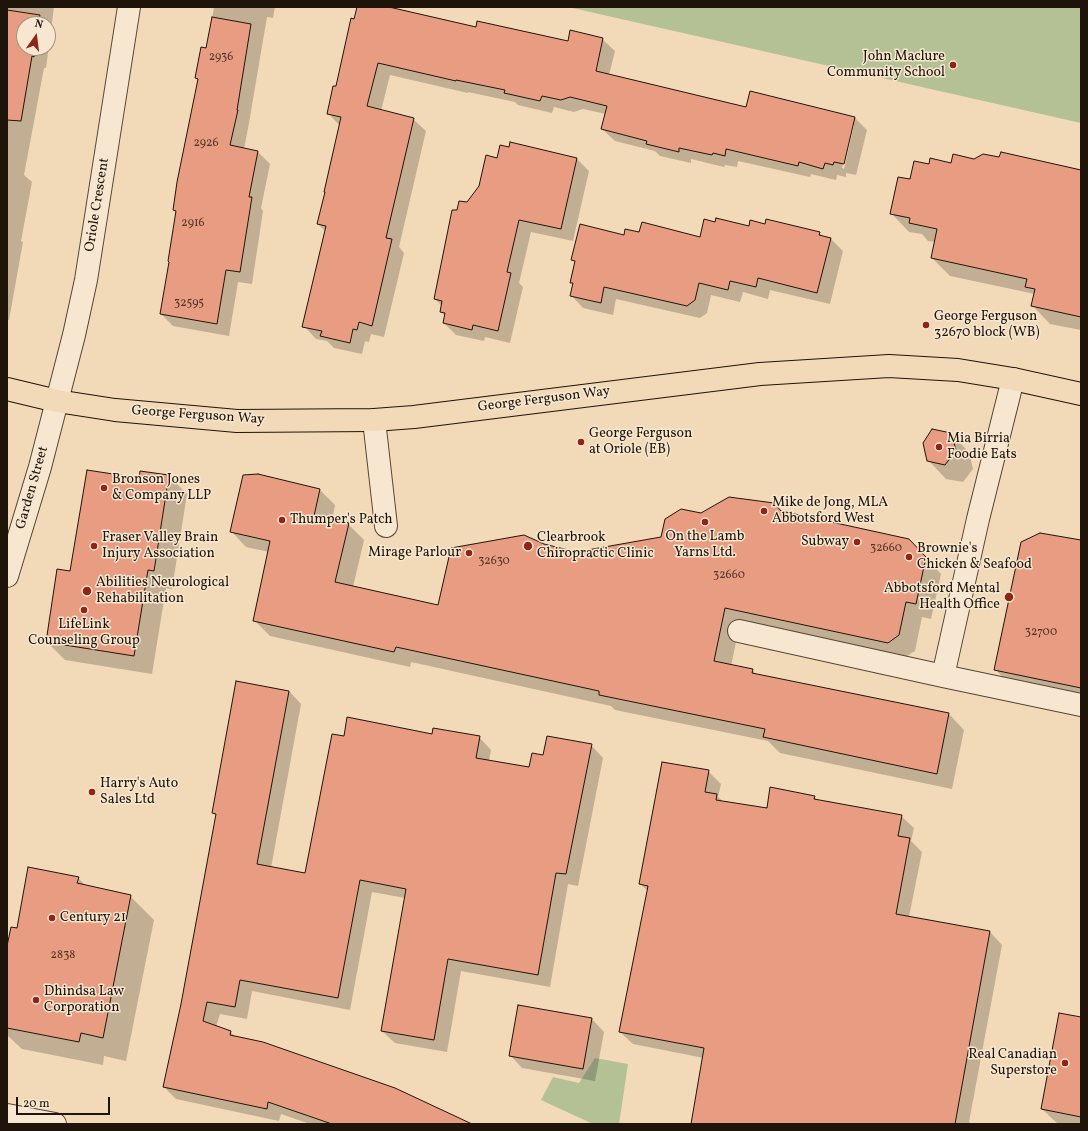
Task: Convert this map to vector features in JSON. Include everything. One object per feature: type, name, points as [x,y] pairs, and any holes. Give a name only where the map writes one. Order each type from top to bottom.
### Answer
[{"type":"main road","name":"George Ferguson Way","points":[[7,389],[57,401],[115,410],[237,421],[374,420],[414,417],[775,374],[889,366],[958,370],[1013,379],[1081,394]]},
{"type":"street","name":"Oriole Crescent","points":[[57,401],[86,280],[129,7]]},
{"type":"street","points":[[943,676],[978,519],[1013,379]]},
{"type":"street","name":"Garden Street","points":[[7,576],[40,467],[57,401]]},
{"type":"street","points":[[374,420],[386,526]]},
{"type":"street","points":[[739,632],[1081,705]]},
{"type":"street","points":[[7,1115],[55,1124]]},
{"type":"green space","name":"John Maclure Community School","points":[[568,7],[1081,7],[1081,123]]},
{"type":"green space","points":[[595,1058],[628,1064],[619,1124],[593,1124],[541,1100],[553,1077],[579,1083]]},
{"type":"building","points":[[357,7],[389,7],[476,27],[477,21],[568,41],[570,30],[603,38],[596,71],[746,107],[750,91],[855,117],[844,164],[834,162],[833,165],[825,163],[823,169],[799,162],[798,166],[726,149],[725,156],[713,153],[712,155],[679,148],[679,152],[646,144],[647,141],[601,129],[607,106],[570,97],[561,100],[542,96],[540,101],[504,93],[505,90],[456,81],[378,63],[367,106],[414,118],[386,238],[392,239],[372,326],[359,322],[357,330],[353,329],[350,343],[320,336],[322,331],[302,327],[326,226],[317,224],[341,117],[327,114],[333,86],[336,86],[351,18],[354,19]]},
{"type":"building","points":[[7,10],[40,15],[16,16],[16,56],[32,56],[21,121],[7,120]]},
{"type":"building","points":[[212,17],[251,24],[238,110],[230,145],[258,151],[249,197],[252,197],[240,272],[226,270],[217,324],[160,314],[176,211],[173,210],[177,182],[198,79],[195,78],[201,47],[206,48]]},
{"type":"building","points":[[510,142],[577,158],[561,229],[519,220],[507,272],[511,273],[498,331],[473,325],[472,330],[443,323],[445,313],[440,312],[442,301],[434,299],[452,210],[457,210],[459,201],[467,202],[479,186],[486,155],[497,158],[500,145],[509,147]]},
{"type":"building","points":[[1001,152],[1081,170],[1081,317],[1031,306],[1035,289],[1025,287],[1027,279],[931,258],[937,229],[909,223],[910,218],[890,214],[898,177],[910,179],[914,161],[929,164],[930,158],[951,163],[953,154],[974,159],[983,154],[999,157]]},
{"type":"building","points":[[716,218],[749,226],[750,220],[765,224],[766,219],[820,232],[819,235],[831,238],[817,293],[758,278],[756,287],[730,281],[728,290],[699,283],[695,300],[687,306],[604,287],[601,303],[570,296],[573,283],[570,283],[575,261],[571,260],[580,224],[624,235],[625,229],[639,232],[642,222],[700,237],[704,219],[715,222]]},
{"type":"building","points":[[932,429],[951,433],[956,450],[945,465],[927,461],[923,443]]},
{"type":"building","points":[[87,470],[139,478],[140,471],[169,475],[154,571],[148,570],[134,656],[46,642],[57,569],[70,571]]},
{"type":"building","points":[[258,474],[320,489],[314,516],[349,523],[335,582],[438,605],[451,548],[524,535],[544,544],[576,552],[661,537],[665,519],[681,509],[701,513],[729,497],[774,503],[781,511],[909,539],[926,557],[916,604],[906,602],[899,635],[888,643],[725,608],[714,661],[753,669],[752,673],[949,713],[937,774],[763,737],[765,729],[599,695],[599,691],[396,647],[394,652],[253,621],[270,541],[230,532],[243,475]]},
{"type":"building","points":[[1040,533],[1081,540],[1081,688],[994,670],[1021,542]]},
{"type":"building","points":[[236,681],[289,691],[257,864],[305,873],[332,734],[344,736],[347,717],[432,734],[433,728],[480,736],[476,758],[529,767],[532,753],[543,755],[547,736],[592,744],[566,874],[556,873],[538,975],[448,959],[434,1040],[381,1031],[406,889],[360,880],[338,998],[240,980],[235,1007],[207,1002],[203,1021],[231,1031],[230,1035],[263,1042],[395,1088],[472,1124],[332,1124],[268,1102],[267,1109],[163,1087],[181,1004],[216,814],[212,813]]},
{"type":"building","points":[[662,762],[709,770],[705,792],[717,794],[716,800],[767,808],[770,787],[815,796],[814,799],[902,815],[898,836],[910,838],[896,914],[990,931],[955,1124],[691,1124],[704,1048],[619,1032],[648,886],[639,884]]},
{"type":"building","points":[[28,867],[79,877],[77,883],[131,895],[103,1038],[81,1033],[79,1042],[7,1028],[7,946],[11,927],[17,928]]},
{"type":"building","points":[[518,1005],[592,1018],[583,1069],[509,1056]]},
{"type":"building","name":"Real Canadian Superstore","points":[[1059,1013],[1081,1017],[1081,1117],[1041,1109]]},
{"type":"place","name":"John Maclure Community School","points":[[953,65]]},
{"type":"place","name":"George Ferguson 32670 block (WB)","points":[[926,325]]},
{"type":"place","name":"George Ferguson at Oriole (EB)","points":[[581,442]]},
{"type":"place","name":"Mia Birria Foodie Eats","points":[[939,447]]},
{"type":"place","name":"Bronson Jones & Company LLP","points":[[104,488]]},
{"type":"place","name":"Mike de Jong, MLA Abbotsford West","points":[[764,511]]},
{"type":"place","name":"Thumper's Patch","points":[[282,520]]},
{"type":"place","name":"On the Lamb Yarns Ltd.","points":[[705,522]]},
{"type":"place","name":"Subway","points":[[857,542]]},
{"type":"place","name":"Fraser Valley Brain Injury Association","points":[[94,546]]},
{"type":"place","name":"Clearbrook Chiropractic Clinic","points":[[528,546]]},
{"type":"place","name":"Mirage Parlour","points":[[469,553]]},
{"type":"place","name":"Brownie's Chicken & Seafood","points":[[909,557]]},
{"type":"place","name":"Abilities Neurological Rehabilitation","points":[[87,591]]},
{"type":"place","name":"Abbotsford Mental Health Office","points":[[1009,597]]},
{"type":"place","name":"LifeLink Counseling Group","points":[[84,610]]},
{"type":"place","name":"Harry's Auto Sales Ltd","points":[[92,792]]},
{"type":"place","name":"Century 21","points":[[52,918]]},
{"type":"place","name":"Dhindsa Law Corporation","points":[[36,1000]]},
{"type":"place","name":"Real Canadian Superstore","points":[[1065,1063]]}]
